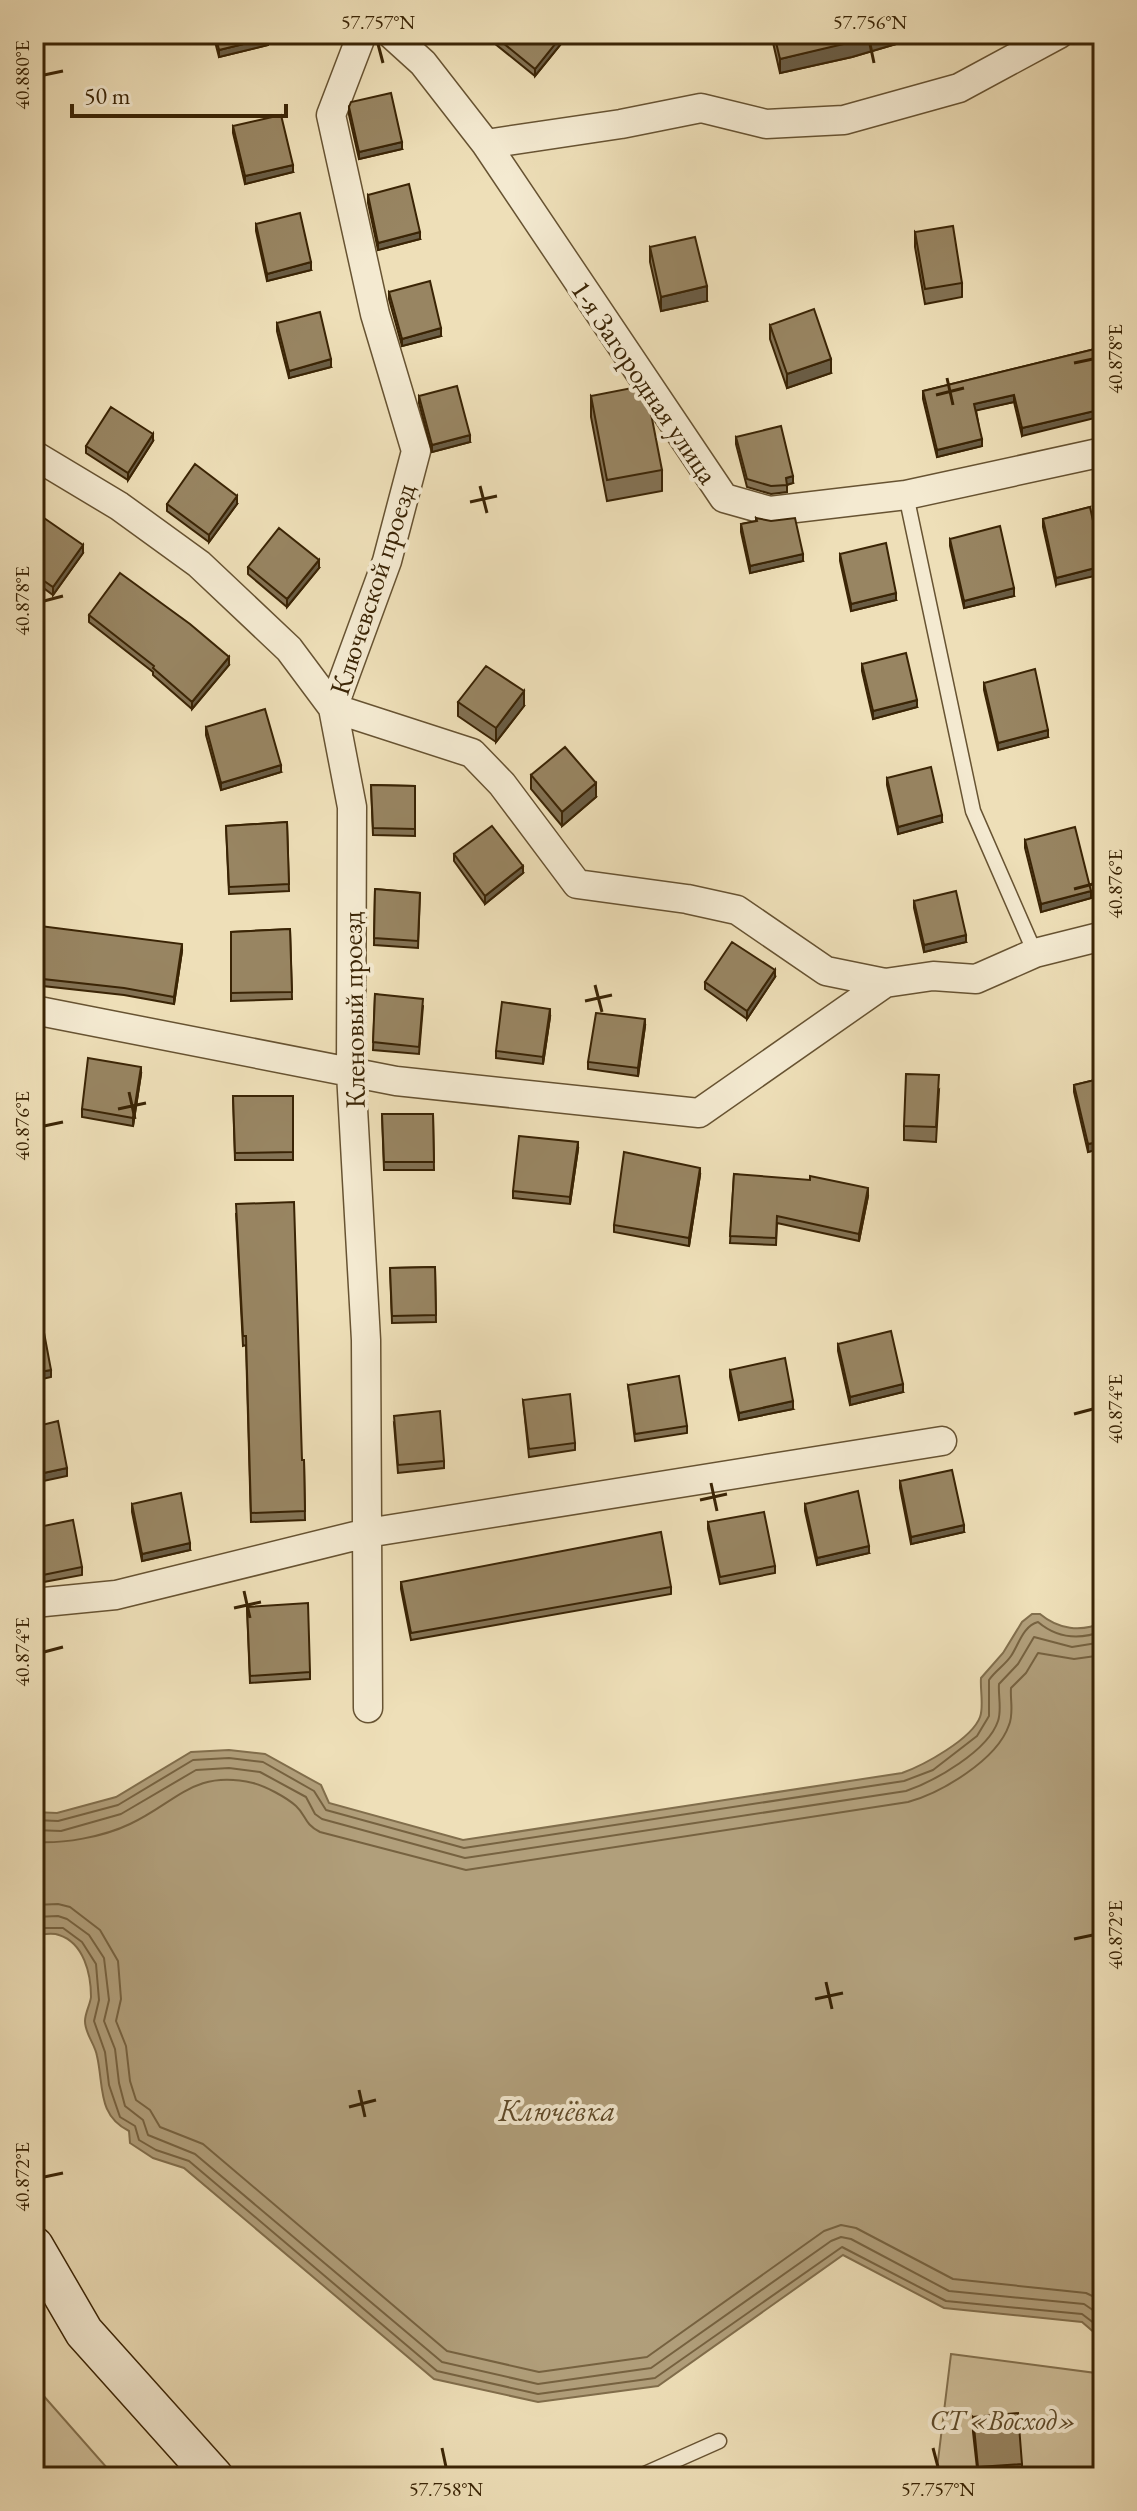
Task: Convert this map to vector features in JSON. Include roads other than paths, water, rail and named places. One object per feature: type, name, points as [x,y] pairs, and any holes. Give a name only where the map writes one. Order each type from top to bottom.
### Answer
[{"type":"street","name":"Ключевской проезд","points":[[362,34],[331,115],[375,314],[416,451],[387,561],[333,708],[472,753],[502,784],[577,884],[687,899],[737,910],[826,971],[885,983]]},
{"type":"street","name":"1-я Загородная улица","points":[[391,34],[423,63],[486,144],[724,498],[770,511],[906,495],[1103,452]]},
{"type":"street","points":[[486,144],[621,124],[701,108],[766,124],[844,120],[959,88],[1059,34]]},
{"type":"street","name":"Кленовый проезд","points":[[34,455],[119,506],[199,564],[289,649],[333,708],[352,807],[351,1073],[366,1340],[368,1708]]},
{"type":"street","points":[[34,1010],[411,1083],[699,1113],[885,983],[933,976],[976,979],[1035,953],[1103,936]]},
{"type":"street","points":[[34,1603],[116,1595],[367,1533],[942,1441]]},
{"type":"street","points":[[34,2246],[84,2332],[214,2477]]},
{"type":"lane","points":[[906,495],[973,811],[1035,953]]},
{"type":"lane","points":[[638,2477],[719,2441]]},
{"type":"water","name":"Ключёвка","points":[[1032,1614],[1040,1614],[1070,1628],[1086,1628],[1103,1622],[1103,2340],[1082,2322],[944,2308],[843,2255],[658,2386],[538,2402],[434,2379],[184,2168],[153,2158],[130,2143],[129,2131],[111,2117],[104,2099],[96,2052],[85,2026],[91,1997],[84,1960],[68,1939],[53,1934],[34,1935],[34,1812],[57,1813],[116,1797],[191,1752],[229,1750],[265,1754],[321,1785],[329,1803],[463,1840],[902,1773],[946,1750],[968,1734],[981,1713],[981,1678],[1003,1653],[1022,1622]]},
{"type":"park label","name":"СТ «Восход»","points":[[1003,2420]]}]
